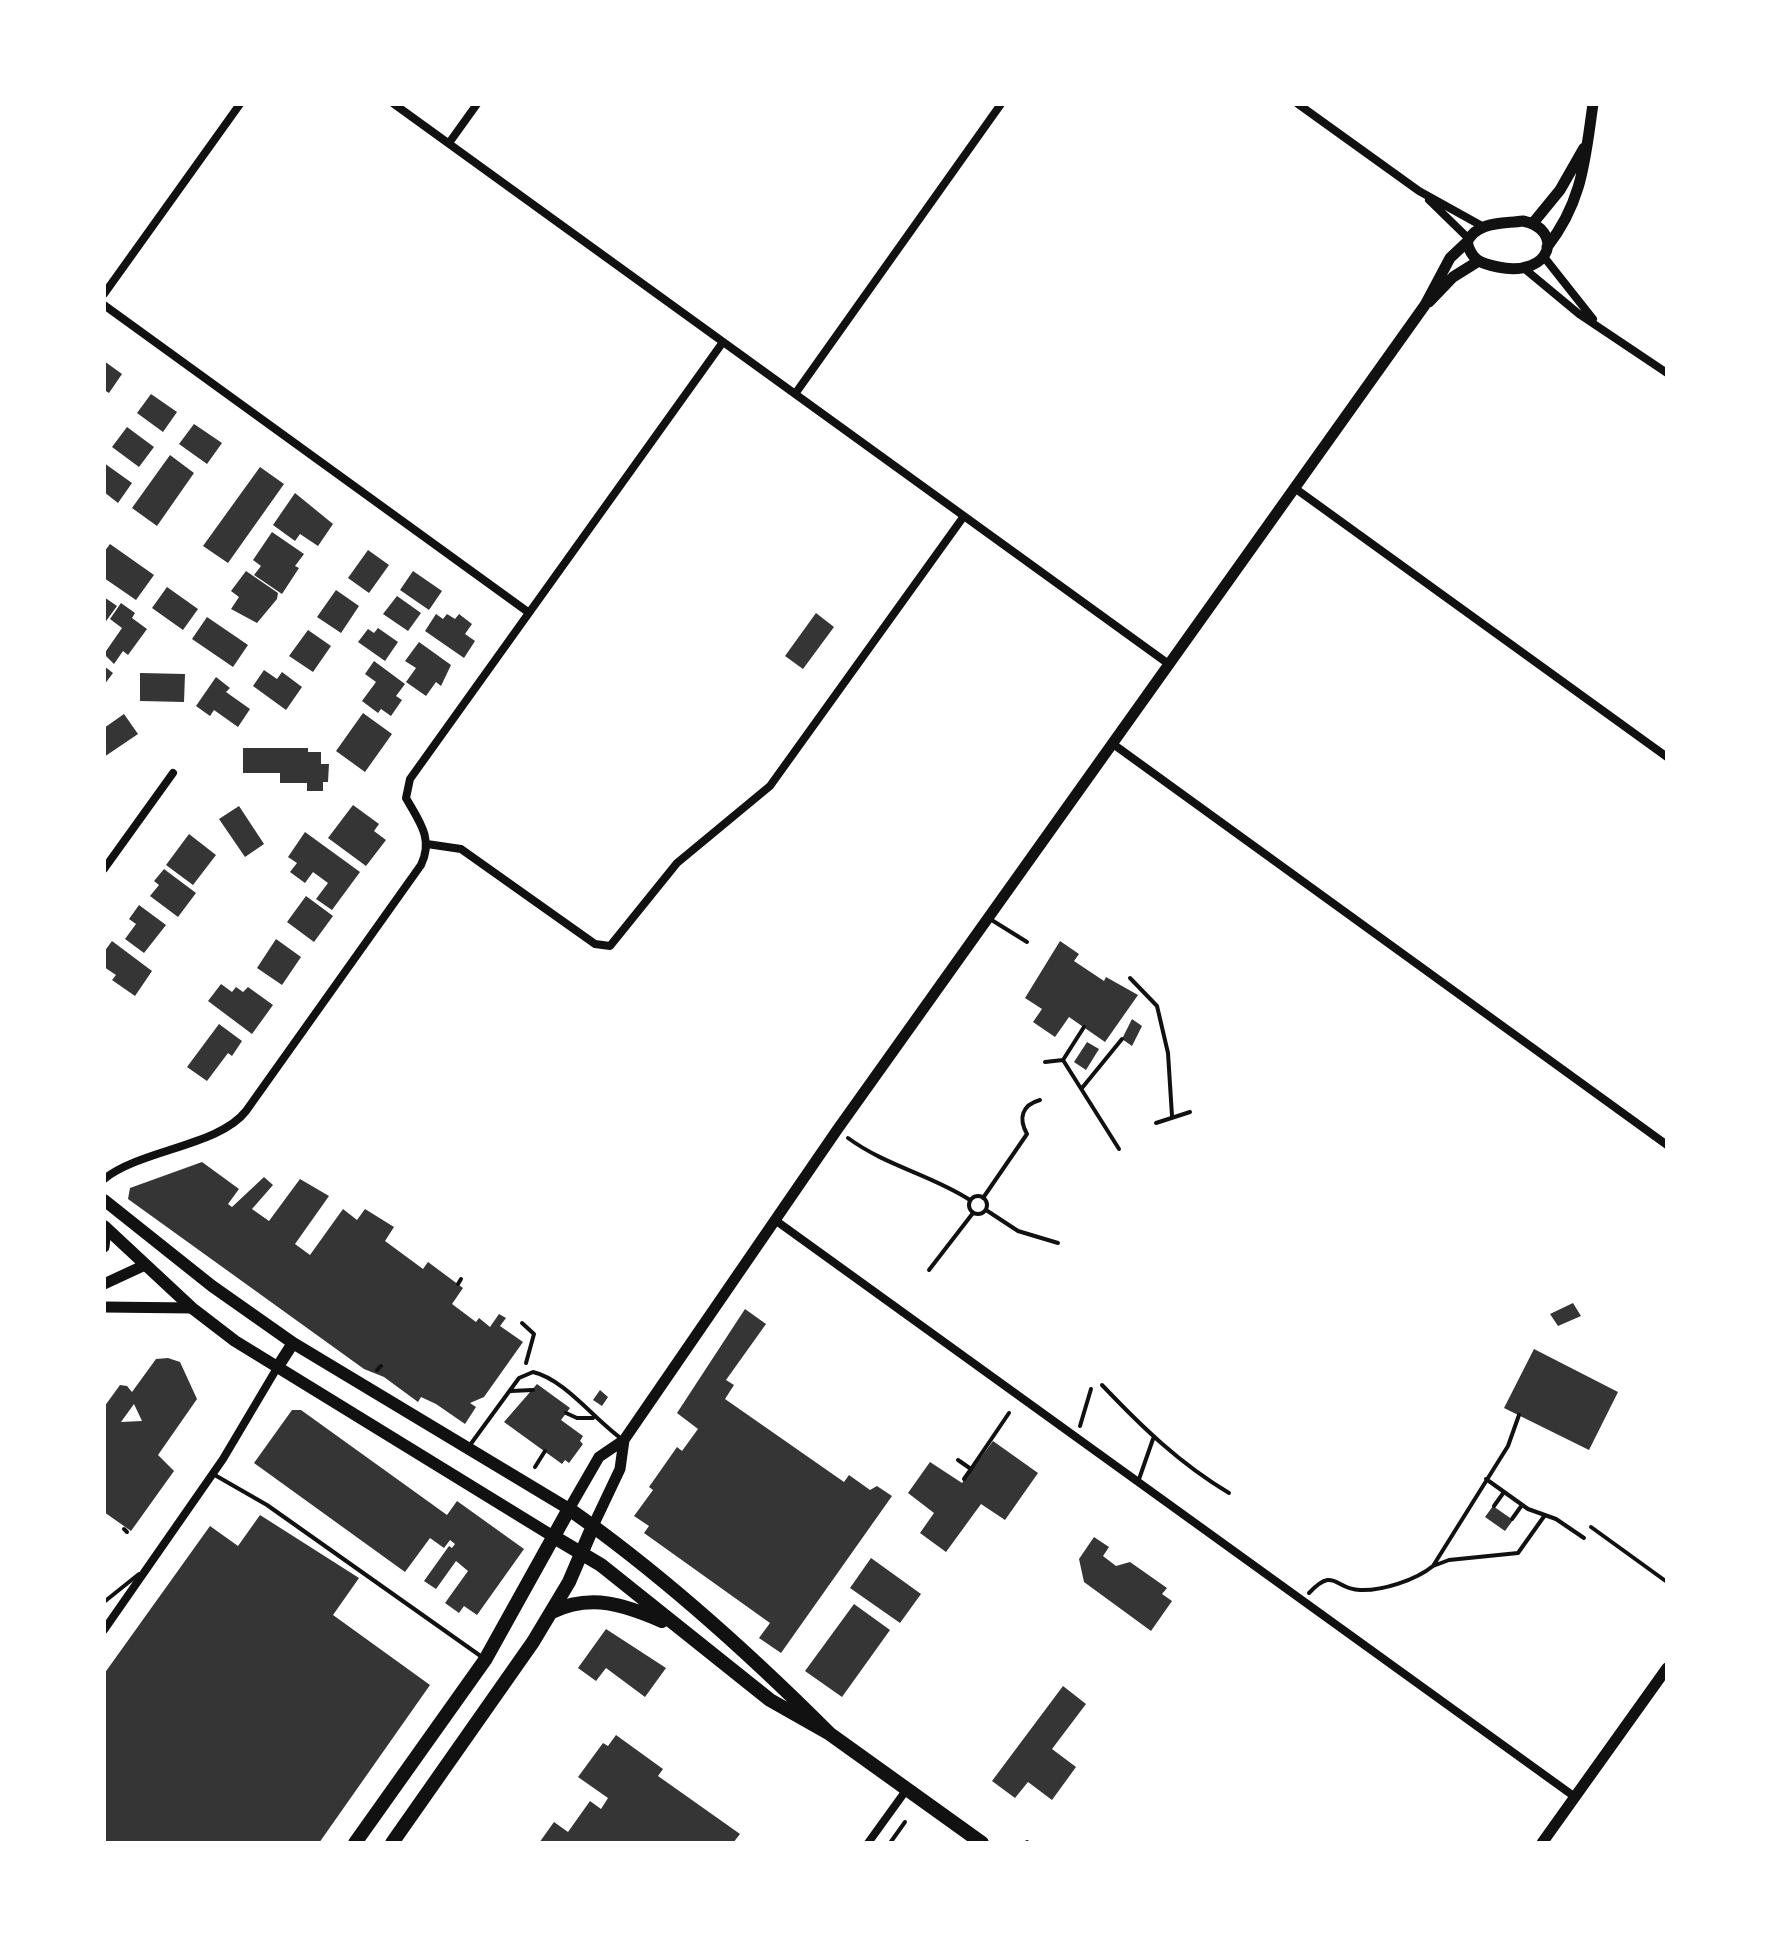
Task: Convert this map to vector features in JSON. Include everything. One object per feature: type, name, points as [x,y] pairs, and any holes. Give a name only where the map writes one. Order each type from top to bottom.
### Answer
[{"type":"main road","points":[[104,1200],[167,1251],[293,1343],[469,1447],[593,1526],[658,1576],[773,1677],[830,1734]]},
{"type":"main road","points":[[105,1228],[192,1308],[277,1368],[581,1552],[770,1700],[830,1734],[982,1843]]},
{"type":"main road","points":[[145,1265],[167,1251]]},
{"type":"main road","points":[[277,1368],[293,1343]]},
{"type":"main road","points":[[355,1843],[485,1660],[569,1509]]},
{"type":"main road","points":[[392,1843],[551,1613],[593,1526]]},
{"type":"main road","points":[[551,1613],[578,1603],[608,1602],[677,1627]]},
{"type":"street","points":[[104,294],[240,104]]},
{"type":"street","points":[[394,104],[1170,665]]},
{"type":"street","points":[[449,143],[477,104]]},
{"type":"street","points":[[795,394],[1001,104]]},
{"type":"street","points":[[1298,104],[1419,191],[1482,226],[1533,223],[1560,190],[1586,144]]},
{"type":"street","points":[[1526,270],[1546,252],[1579,191],[1585,172],[1593,104]]},
{"type":"street","points":[[1419,191],[1467,240],[1477,262]]},
{"type":"street","points":[[1533,223],[1545,235],[1546,252],[1597,323]]},
{"type":"street","points":[[569,1509],[599,1457],[624,1440],[837,1130],[1296,489],[1425,305],[1450,258],[1482,226]]},
{"type":"street","points":[[1425,305],[1453,277],[1477,262],[1526,270],[1557,298],[1667,373]]},
{"type":"street","points":[[104,305],[528,612]]},
{"type":"street","points":[[104,1179],[126,1166],[238,1121],[421,865],[427,844],[422,826],[406,798],[406,786],[723,342]]},
{"type":"street","points":[[1296,489],[1667,757]]},
{"type":"street","points":[[427,844],[461,849],[595,944],[610,946],[684,856],[770,786],[964,516]]},
{"type":"street","points":[[1113,744],[1667,1145]]},
{"type":"street","points":[[104,869],[173,773]]},
{"type":"street","points":[[775,1220],[1575,1797]]},
{"type":"street","points":[[104,1247],[105,1228]]},
{"type":"street","points":[[104,1284],[145,1265]]},
{"type":"street","points":[[104,1307],[192,1308]]},
{"type":"street","points":[[104,1630],[213,1474],[277,1368]]},
{"type":"street","points":[[593,1526],[620,1469],[624,1440]]},
{"type":"street","points":[[1542,1843],[1667,1668]]},
{"type":"street","points":[[868,1843],[907,1789]]},
{"type":"lane","points":[[988,917],[1027,942]]},
{"type":"lane","points":[[1130,978],[1157,1006],[1168,1053],[1172,1116]]},
{"type":"lane","points":[[1156,1123],[1190,1112]]},
{"type":"lane","points":[[469,1447],[524,1374],[542,1375],[624,1440]]},
{"type":"lane","points":[[1102,1385],[1153,1439],[1190,1469],[1229,1493]]},
{"type":"lane","points":[[506,1395],[519,1389],[533,1390]]},
{"type":"lane","points":[[566,1413],[577,1418],[593,1418]]},
{"type":"lane","points":[[1138,1482],[1153,1439]]},
{"type":"lane","points":[[213,1474],[267,1505],[485,1660]]},
{"type":"lane","points":[[1591,1527],[1667,1582]]},
{"type":"lane","points":[[104,1602],[141,1573]]},
{"type":"path","points":[[1063,1060],[1084,1027]]},
{"type":"path","points":[[1082,1088],[1122,1039]]},
{"type":"path","points":[[1045,1062],[1063,1060]]},
{"type":"path","points":[[1063,1060],[1119,1149]]},
{"type":"path","points":[[837,1130],[862,1148],[907,1172],[945,1184],[970,1200],[983,1198],[1027,1134],[1022,1124],[1023,1113],[1029,1103],[1040,1100]]},
{"type":"path","points":[[983,1198],[986,1210],[1018,1231],[1058,1243]]},
{"type":"path","points":[[970,1200],[969,1207],[973,1213]]},
{"type":"path","points":[[929,1270],[973,1213],[986,1210]]},
{"type":"path","points":[[522,1323],[534,1334],[524,1374]]},
{"type":"path","points":[[1076,1436],[1086,1414],[1091,1387]]},
{"type":"path","points":[[964,1479],[1009,1413]]},
{"type":"path","points":[[1433,1566],[1508,1446],[1519,1415]]},
{"type":"path","points":[[535,1467],[545,1451]]},
{"type":"path","points":[[958,1460],[971,1469]]},
{"type":"path","points":[[1486,1479],[1522,1505],[1584,1538]]},
{"type":"path","points":[[1494,1506],[1504,1492]]},
{"type":"path","points":[[1512,1519],[1522,1505]]},
{"type":"path","points":[[1302,1600],[1321,1581],[1333,1578],[1358,1590],[1419,1577],[1433,1566],[1449,1560],[1518,1553],[1545,1515]]},
{"type":"path","points":[[890,1843],[905,1822]]},
{"type":"building","points":[[104,361],[122,374],[109,393],[104,390]]},
{"type":"building","points":[[151,394],[177,412],[163,432],[137,413]]},
{"type":"building","points":[[194,424],[222,443],[207,464],[179,444]]},
{"type":"building","points":[[127,427],[154,447],[139,467],[112,447]]},
{"type":"building","points":[[170,455],[194,473],[157,526],[132,508]]},
{"type":"building","points":[[104,463],[132,483],[118,503],[104,492]]},
{"type":"building","points":[[260,467],[284,484],[228,563],[203,546]]},
{"type":"building","points":[[295,493],[333,524],[318,546],[300,534],[295,541],[273,525]]},
{"type":"building","points":[[272,532],[304,554],[282,594],[254,575],[261,566],[253,560]]},
{"type":"building","points":[[110,544],[154,575],[136,600],[104,578],[104,552]]},
{"type":"building","points":[[368,550],[389,565],[369,593],[348,578]]},
{"type":"building","points":[[246,571],[278,593],[277,599],[257,623],[231,609],[239,597],[231,591]]},
{"type":"building","points":[[413,571],[442,591],[429,610],[400,590]]},
{"type":"building","points":[[167,587],[198,609],[183,630],[152,608]]},
{"type":"building","points":[[336,590],[359,606],[341,633],[317,617]]},
{"type":"building","points":[[397,596],[421,613],[408,631],[383,614]]},
{"type":"building","points":[[104,597],[117,606],[104,624]]},
{"type":"building","points":[[121,603],[135,613],[132,618],[147,629],[128,655],[123,651],[114,664],[104,654],[122,628],[110,619]]},
{"type":"building","points":[[816,613],[834,627],[803,669],[785,656]]},
{"type":"building","points":[[436,614],[443,619],[447,614],[455,619],[459,614],[472,624],[465,634],[475,641],[464,658],[425,631]]},
{"type":"building","points":[[207,617],[248,645],[233,667],[192,639]]},
{"type":"building","points":[[378,628],[398,642],[385,661],[358,642],[368,629],[374,633]]},
{"type":"building","points":[[308,630],[331,646],[313,672],[289,656]]},
{"type":"building","points":[[419,642],[451,665],[441,686],[436,682],[426,696],[406,682],[416,668],[405,661]]},
{"type":"building","points":[[374,661],[405,684],[396,696],[402,700],[391,716],[381,709],[378,713],[362,701],[376,682],[365,674]]},
{"type":"building","points":[[104,666],[113,673],[104,685]]},
{"type":"building","points":[[264,670],[277,679],[282,672],[302,687],[286,710],[253,686]]},
{"type":"building","points":[[140,673],[185,674],[184,702],[140,701]]},
{"type":"building","points":[[216,677],[230,688],[226,692],[250,709],[238,727],[214,710],[210,716],[196,706]]},
{"type":"building","points":[[363,713],[392,734],[365,772],[336,751]]},
{"type":"building","points":[[124,714],[138,734],[104,757],[104,728]]},
{"type":"building","points":[[243,748],[308,748],[308,752],[321,752],[321,764],[329,764],[328,782],[323,782],[323,791],[307,791],[307,783],[280,783],[280,773],[243,773]]},
{"type":"building","points":[[353,805],[379,824],[374,831],[386,840],[366,866],[328,838]]},
{"type":"building","points":[[239,806],[264,844],[245,857],[219,819]]},
{"type":"building","points":[[305,832],[360,872],[332,910],[316,899],[328,883],[313,872],[305,883],[290,872],[297,863],[288,857]]},
{"type":"building","points":[[189,834],[216,855],[193,885],[166,865]]},
{"type":"building","points":[[164,869],[196,893],[178,917],[150,896],[159,885],[154,881]]},
{"type":"building","points":[[306,896],[333,916],[314,942],[287,922]]},
{"type":"building","points":[[139,905],[166,925],[144,953],[125,939],[136,924],[129,919]]},
{"type":"building","points":[[276,939],[301,957],[282,985],[257,968]]},
{"type":"building","points":[[112,941],[152,971],[135,996],[112,980],[116,975],[104,967],[104,952]]},
{"type":"building","points":[[1060,941],[1079,954],[1074,961],[1104,981],[1106,977],[1138,995],[1105,1042],[1069,1017],[1055,1037],[1033,1022],[1042,1009],[1025,998]]},
{"type":"building","points":[[221,984],[232,992],[236,987],[243,992],[248,987],[273,1005],[252,1034],[208,1001]]},
{"type":"building","points":[[1132,1019],[1142,1026],[1132,1046],[1122,1039]]},
{"type":"building","points":[[219,1024],[242,1041],[232,1056],[228,1053],[207,1081],[187,1067]]},
{"type":"building","points":[[1087,1042],[1099,1049],[1086,1070],[1074,1062]]},
{"type":"building","points":[[202,1162],[239,1189],[228,1204],[232,1207],[264,1177],[273,1185],[252,1209],[269,1221],[300,1179],[329,1196],[295,1244],[310,1255],[343,1209],[357,1220],[365,1209],[394,1227],[385,1241],[423,1269],[428,1262],[463,1288],[452,1304],[476,1322],[479,1318],[490,1327],[499,1314],[506,1318],[500,1326],[523,1342],[484,1397],[470,1403],[476,1407],[465,1424],[436,1404],[421,1397],[418,1402],[384,1377],[364,1369],[128,1199],[130,1188]]},
{"type":"building","points":[[1573,1303],[1581,1316],[1558,1326],[1550,1314]]},
{"type":"building","points":[[745,1309],[766,1324],[726,1380],[734,1385],[725,1399],[844,1482],[849,1475],[870,1490],[877,1486],[892,1496],[781,1653],[759,1638],[770,1623],[644,1533],[649,1526],[634,1516],[653,1490],[649,1487],[677,1447],[682,1451],[698,1429],[677,1413]]},
{"type":"building","points":[[1534,1349],[1618,1392],[1589,1450],[1504,1408]]},
{"type":"building","points":[[168,1358],[180,1362],[197,1399],[158,1455],[174,1471],[131,1531],[104,1512],[104,1407],[120,1385],[127,1386],[132,1392],[156,1359]],"holes":[[[134,1404],[142,1421],[121,1422]]]},
{"type":"building","points":[[537,1384],[570,1408],[561,1420],[583,1436],[580,1441],[583,1444],[569,1463],[565,1460],[562,1464],[504,1422]]},
{"type":"building","points":[[600,1390],[608,1397],[602,1406],[593,1400]]},
{"type":"building","points":[[292,1410],[301,1410],[447,1515],[457,1501],[524,1549],[477,1615],[464,1606],[459,1613],[445,1603],[468,1571],[456,1561],[436,1589],[424,1581],[449,1546],[452,1548],[455,1544],[450,1540],[444,1548],[430,1538],[405,1572],[254,1463]]},
{"type":"building","points":[[993,1441],[1038,1473],[1005,1520],[981,1504],[946,1552],[920,1533],[934,1513],[908,1493],[930,1462],[962,1483]]},
{"type":"building","points":[[1493,1506],[1513,1520],[1505,1531],[1485,1517]]},
{"type":"building","points":[[260,1515],[359,1578],[333,1615],[430,1685],[319,1843],[104,1843],[104,1674],[210,1526],[238,1546]]},
{"type":"building","points":[[1094,1537],[1109,1547],[1103,1556],[1116,1566],[1130,1562],[1167,1588],[1162,1594],[1172,1601],[1151,1631],[1084,1582],[1079,1559]]},
{"type":"building","points":[[871,1558],[921,1594],[900,1623],[850,1588]]},
{"type":"building","points":[[854,1604],[890,1630],[842,1697],[805,1671]]},
{"type":"building","points":[[606,1629],[666,1668],[645,1697],[606,1668],[596,1681],[578,1668]]},
{"type":"building","points":[[1063,1686],[1086,1704],[1052,1749],[1076,1767],[1052,1800],[1028,1782],[1015,1798],[992,1781]]},
{"type":"building","points":[[616,1735],[663,1769],[658,1776],[740,1834],[733,1843],[539,1843],[554,1822],[568,1832],[590,1801],[601,1809],[608,1798],[578,1777],[603,1743],[608,1746]]}]
